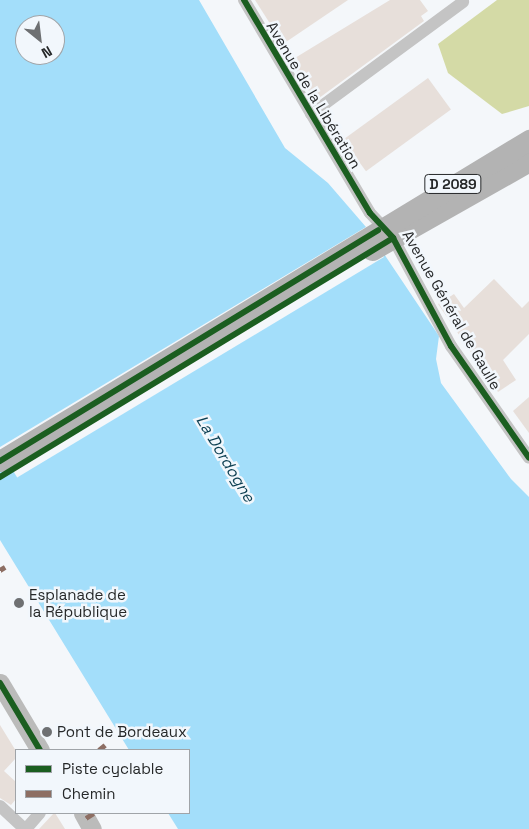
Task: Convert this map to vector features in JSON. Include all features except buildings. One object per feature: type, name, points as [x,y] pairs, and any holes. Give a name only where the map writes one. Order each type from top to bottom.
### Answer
[{"type":"main road","name":"D 2089","points":[[0,477],[529,140]]},
{"type":"main road","name":"D 2089","points":[[0,461],[384,232],[529,161]]},
{"type":"main road","points":[[0,683],[39,749]]},
{"type":"main road","points":[[84,814],[92,829]]},
{"type":"street","name":"Avenue de la Libération","points":[[244,0],[311,114],[384,232]]},
{"type":"street","points":[[311,114],[463,2]]},
{"type":"street","name":"Avenue Général de Gaulle","points":[[384,232],[451,346],[529,458]]},
{"type":"street","points":[[0,806],[25,829],[39,814]]},
{"type":"green space","points":[[497,0],[529,0],[529,106],[502,114],[448,73],[438,44]]},
{"type":"water","name":"La Dordogne","points":[[0,0],[199,0],[285,148],[328,183],[366,227],[439,336],[436,359],[441,383],[511,479],[529,497],[529,829],[178,829],[169,814],[190,814],[190,749],[128,749],[0,540]]},
{"type":"pier","points":[[366,227],[384,257],[17,477],[0,447]]},
{"type":"marked path","points":[[0,570],[5,567]]},
{"type":"marked path","points":[[100,749],[105,745]]},
{"type":"marked path","points":[[86,818],[92,814]]},
{"type":"cycle path","points":[[244,0],[370,213],[393,238],[451,346],[529,458]]},
{"type":"cycle path","points":[[0,461],[378,230]]},
{"type":"cycle path","points":[[0,477],[393,238]]},
{"type":"cycle path","points":[[0,683],[39,749]]},
{"type":"place","name":"Esplanade de la République","points":[[19,603]]},
{"type":"place","name":"Pont de Bordeaux","points":[[47,732]]}]
